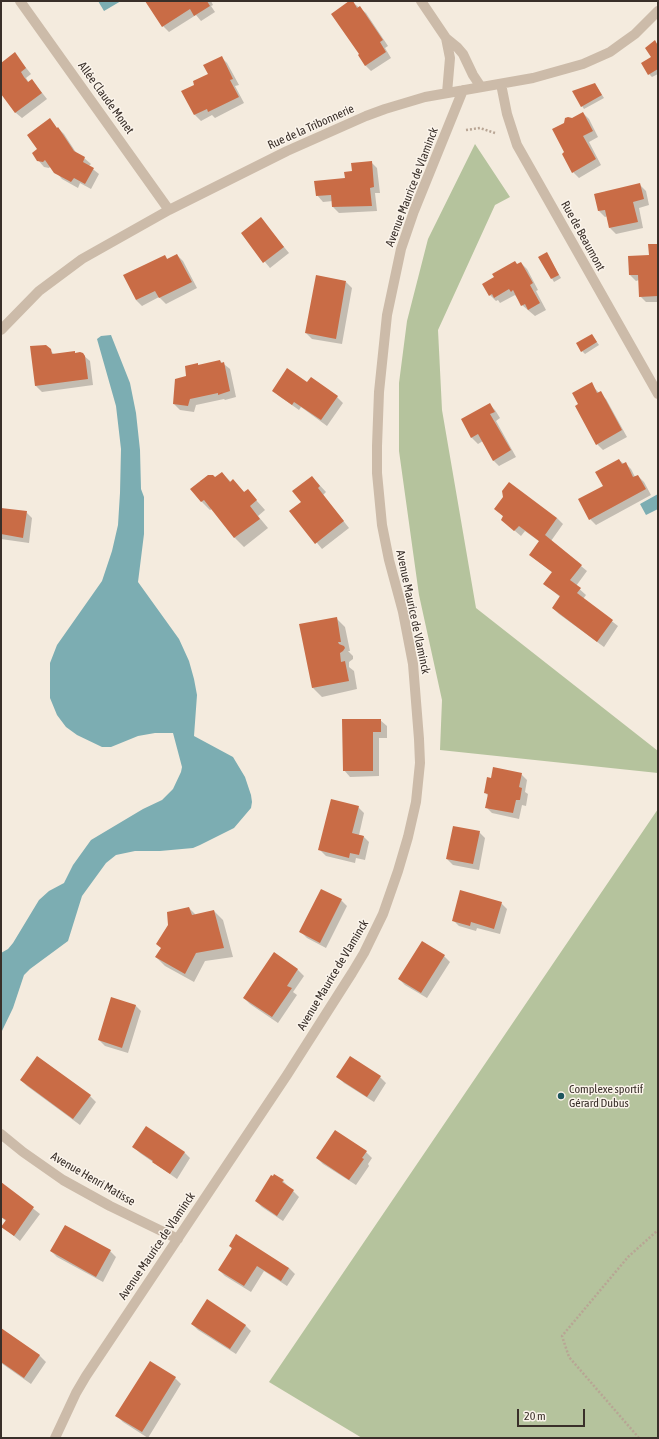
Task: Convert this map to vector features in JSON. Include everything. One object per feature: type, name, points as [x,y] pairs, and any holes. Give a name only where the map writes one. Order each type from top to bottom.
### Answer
[{"type":"street","name":"Allée Claude Monet","points":[[20,1],[170,210]]},
{"type":"street","points":[[421,1],[446,38],[463,54],[473,75],[481,87]]},
{"type":"street","name":"Rue de la Tribonnerie","points":[[1,330],[39,291],[65,270],[102,247],[170,210],[287,151],[340,126],[385,109],[425,97],[533,78],[566,70],[596,59],[610,52],[635,34],[658,11]]},
{"type":"street","points":[[446,38],[450,58],[448,93]]},
{"type":"street","name":"Rue de Beaumont","points":[[501,84],[507,114],[517,145],[658,394]]},
{"type":"street","name":"Avenue Maurice de Vlaminck","points":[[55,1438],[76,1393],[86,1376],[287,1075],[364,953],[387,903],[408,837],[419,784],[420,763],[418,715],[413,664],[382,525],[377,473],[377,416],[384,340],[401,249],[414,211],[463,90]]},
{"type":"street","name":"Avenue Henri Matisse","points":[[1,1134],[23,1152],[81,1190],[110,1206],[178,1239]]},
{"type":"path","points":[[440,146],[461,131],[472,128],[491,130],[517,145]]},
{"type":"path","points":[[639,1438],[569,1357],[562,1336],[628,1257],[658,1230]]},
{"type":"green space","points":[[475,144],[510,197],[495,205],[438,330],[442,410],[476,608],[658,751],[658,773],[440,750],[442,700],[419,595],[399,451],[399,383],[407,321],[428,239]]},
{"type":"green space","name":"Complexe sportif Gérard Dubus","points":[[658,809],[658,1438],[362,1438],[269,1382]]},
{"type":"water","points":[[98,1],[121,1],[104,11]]},
{"type":"water","points":[[111,335],[130,383],[136,413],[140,450],[141,489],[144,497],[144,534],[138,582],[179,639],[189,661],[197,695],[194,736],[233,757],[245,777],[252,802],[251,808],[234,828],[193,848],[160,851],[135,851],[116,855],[106,863],[82,896],[68,941],[24,975],[13,1008],[1,1033],[1,953],[8,949],[13,943],[39,900],[49,891],[64,883],[73,865],[91,840],[143,809],[162,800],[173,789],[182,767],[173,733],[155,733],[138,736],[111,747],[102,747],[77,735],[66,727],[57,715],[50,698],[50,663],[57,645],[102,581],[112,551],[118,525],[121,449],[116,406],[97,339],[101,336]]},
{"type":"water","points":[[658,494],[658,509],[646,515],[640,504]]},
{"type":"building","points":[[145,1],[207,1],[210,6],[194,16],[190,9],[162,27]]},
{"type":"building","points":[[349,1],[353,1],[357,8],[360,6],[383,40],[380,42],[386,52],[365,66],[358,55],[359,54],[331,14]]},
{"type":"building","points":[[655,40],[658,46],[658,69],[648,75],[641,63],[651,57],[645,48]]},
{"type":"building","points":[[15,52],[26,68],[21,72],[24,77],[28,82],[32,79],[42,93],[15,113],[1,94],[1,63]]},
{"type":"building","points":[[222,56],[233,79],[230,80],[239,97],[208,112],[207,109],[194,115],[181,91],[194,85],[193,81],[208,74],[203,65]]},
{"type":"building","points":[[595,83],[602,95],[581,107],[572,91]]},
{"type":"building","points":[[583,112],[593,131],[583,136],[596,159],[572,173],[562,154],[564,152],[552,129],[564,123],[565,118],[572,118]]},
{"type":"building","points":[[50,118],[74,151],[85,157],[83,162],[94,168],[85,184],[74,178],[71,182],[54,173],[45,160],[43,162],[37,161],[32,153],[37,149],[27,135]]},
{"type":"building","points":[[372,161],[374,187],[370,188],[372,206],[332,207],[331,195],[316,196],[314,181],[345,178],[344,172],[352,171],[351,163]]},
{"type":"building","points":[[640,183],[644,199],[633,202],[638,222],[609,228],[605,210],[598,211],[594,194]]},
{"type":"building","points":[[261,217],[284,247],[263,263],[241,233]]},
{"type":"building","points":[[648,244],[658,244],[658,296],[639,297],[638,275],[629,275],[628,256],[649,255]]},
{"type":"building","points":[[547,252],[559,275],[551,279],[538,257]]},
{"type":"building","points":[[177,254],[192,282],[159,298],[155,291],[136,300],[123,275],[165,255],[167,259]]},
{"type":"building","points":[[515,261],[517,264],[521,262],[533,283],[530,285],[540,303],[528,310],[525,304],[521,306],[513,290],[511,292],[509,289],[494,298],[492,294],[489,296],[482,284],[494,277],[492,274]]},
{"type":"building","points":[[316,275],[346,281],[336,339],[305,333]]},
{"type":"building","points":[[592,334],[597,342],[581,352],[576,343]]},
{"type":"building","points":[[46,345],[51,349],[52,354],[75,351],[75,353],[83,353],[85,356],[88,379],[35,386],[30,346]]},
{"type":"building","points":[[220,360],[221,363],[224,362],[230,391],[218,395],[218,393],[190,399],[188,406],[173,404],[175,379],[186,376],[185,366],[198,363],[198,365]]},
{"type":"building","points":[[287,368],[307,382],[311,377],[338,396],[321,420],[294,402],[292,405],[272,391]]},
{"type":"building","points":[[592,382],[597,393],[601,391],[622,430],[596,445],[575,406],[578,404],[572,393]]},
{"type":"building","points":[[490,403],[495,412],[490,414],[511,450],[493,461],[478,434],[471,438],[461,419]]},
{"type":"building","points":[[619,459],[622,464],[626,462],[633,477],[638,475],[646,489],[589,520],[578,499],[603,486],[595,472]]},
{"type":"building","points":[[222,472],[230,482],[233,479],[244,492],[248,489],[257,500],[250,506],[260,519],[234,538],[204,500],[201,502],[190,489],[208,475],[213,475],[215,477]]},
{"type":"building","points":[[312,476],[320,486],[318,488],[344,521],[315,544],[289,511],[301,502],[292,491]]},
{"type":"building","points":[[509,482],[557,518],[545,535],[582,565],[570,580],[581,588],[577,593],[613,620],[597,642],[552,608],[560,596],[543,584],[552,572],[529,555],[539,541],[519,526],[514,531],[501,520],[503,516],[494,509],[503,497],[502,491]]},
{"type":"building","points":[[1,508],[27,511],[23,538],[1,534]]},
{"type":"building","points":[[337,617],[341,642],[338,642],[345,648],[340,653],[341,662],[345,661],[349,681],[312,688],[299,624]]},
{"type":"building","points":[[342,719],[381,719],[381,732],[373,732],[373,771],[343,771]]},
{"type":"building","points":[[493,767],[522,773],[519,787],[522,788],[520,800],[516,800],[513,813],[485,808],[488,794],[484,793],[487,777],[491,778]]},
{"type":"building","points":[[331,799],[359,806],[352,833],[364,836],[359,855],[350,853],[349,858],[318,850]]},
{"type":"building","points":[[453,826],[480,831],[473,864],[446,859]]},
{"type":"building","points":[[321,889],[342,899],[320,943],[299,932]]},
{"type":"building","points":[[460,890],[502,902],[494,929],[471,922],[470,926],[452,921]]},
{"type":"building","points":[[189,907],[192,915],[214,910],[224,948],[196,953],[185,974],[155,957],[161,948],[156,944],[168,925],[167,912]]},
{"type":"building","points":[[422,941],[445,955],[421,993],[398,979]]},
{"type":"building","points":[[274,952],[298,969],[287,986],[292,988],[272,1017],[243,998]]},
{"type":"building","points":[[111,997],[136,1005],[122,1048],[98,1040]]},
{"type":"building","points":[[37,1056],[91,1095],[73,1119],[20,1080]]},
{"type":"building","points":[[350,1056],[381,1076],[367,1097],[336,1077]]},
{"type":"building","points":[[146,1126],[185,1152],[170,1174],[132,1147]]},
{"type":"building","points":[[335,1130],[367,1151],[362,1158],[364,1159],[349,1180],[316,1158]]},
{"type":"building","points":[[274,1174],[284,1180],[282,1182],[294,1190],[277,1216],[255,1201],[271,1175],[273,1176]]},
{"type":"building","points":[[1,1182],[34,1207],[14,1236],[1,1227],[6,1220],[1,1217]]},
{"type":"building","points":[[65,1225],[111,1250],[96,1277],[50,1251]]},
{"type":"building","points":[[236,1234],[289,1268],[281,1281],[257,1266],[244,1286],[218,1270],[232,1248],[229,1246]]},
{"type":"building","points":[[207,1299],[246,1325],[230,1349],[191,1324]]},
{"type":"building","points":[[1,1328],[40,1355],[24,1378],[1,1362]]},
{"type":"building","points":[[150,1361],[176,1377],[142,1432],[115,1416]]},
{"type":"place","name":"Complexe sportif Gérard Dubus","points":[[561,1096]]}]
